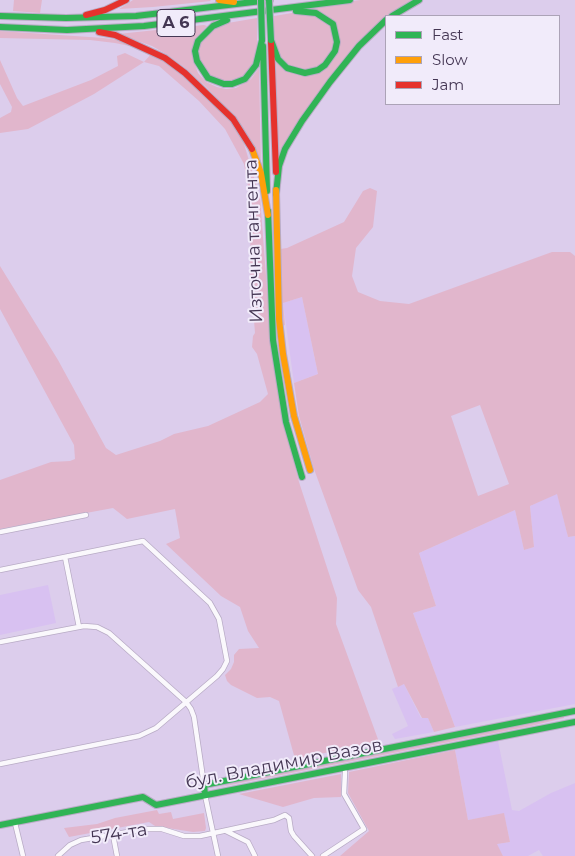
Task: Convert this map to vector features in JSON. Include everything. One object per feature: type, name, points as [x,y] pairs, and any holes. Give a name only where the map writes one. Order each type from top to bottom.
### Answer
[{"type":"main road","points":[[66,18],[105,10],[126,0]]},
{"type":"main road","points":[[219,0],[246,4]]},
{"type":"main road","name":"Източна тангента","points":[[261,0],[273,340],[286,422],[302,477]]},
{"type":"main road","name":"A 6","points":[[0,16],[66,18],[169,13],[270,0]]},
{"type":"main road","name":"Източна тангента","points":[[270,0],[278,296],[282,354],[294,416],[310,470]]},
{"type":"main road","name":"A 6","points":[[0,27],[67,30],[144,26],[240,16],[350,0]]},
{"type":"main road","points":[[394,15],[419,0]]},
{"type":"main road","points":[[271,40],[275,54],[281,63],[296,72],[305,73],[318,70],[325,65],[335,51],[336,34],[333,24],[326,18],[316,13],[280,10]]},
{"type":"main road","points":[[240,16],[213,26],[198,41],[197,61],[208,78],[224,84],[232,84],[245,78],[256,65],[262,40]]},
{"type":"main road","points":[[276,194],[279,166],[302,121],[359,46],[385,21]]},
{"type":"main road","points":[[67,30],[92,31],[115,35],[165,58],[185,73],[233,119],[245,136],[255,154],[261,173],[268,215]]},
{"type":"main road","name":"бул. Владимир Вазов","points":[[204,785],[575,711]]},
{"type":"main road","name":"бул. Владимир Вазов","points":[[0,826],[143,797],[156,805],[575,722]]},
{"type":"main road","points":[[204,785],[205,795]]},
{"type":"street","points":[[0,532],[86,515]]},
{"type":"street","points":[[0,570],[143,541],[210,603],[219,620],[227,662],[223,669],[156,728],[138,736],[0,764]]},
{"type":"street","points":[[65,557],[79,627]]},
{"type":"street","points":[[0,642],[79,627],[97,627],[109,633],[186,702],[193,713],[204,785]]},
{"type":"street","points":[[324,856],[364,829],[344,794],[344,772]]},
{"type":"street","points":[[205,795],[218,856]]},
{"type":"street","name":"574-та","points":[[58,856],[75,842],[112,835],[154,828],[191,836],[226,831],[274,820],[285,815],[289,818],[290,831],[312,856]]},
{"type":"street","points":[[15,822],[23,856]]},
{"type":"street","points":[[226,831],[248,842],[255,856]]},
{"type":"street","points":[[112,835],[117,856]]},
{"type":"shaded area","points":[[14,0],[42,0],[40,13],[13,11]]},
{"type":"shaded area","points":[[133,0],[210,0],[211,1],[119,9]]},
{"type":"shaded area","points":[[360,0],[414,0],[385,15],[333,75],[277,165],[273,52],[277,63],[304,76],[337,53],[331,19],[297,9]]},
{"type":"shaded area","points":[[298,12],[313,14],[333,28],[335,41],[332,52],[326,61],[306,71],[286,66],[279,57],[274,40],[274,16]]},
{"type":"shaded area","points":[[257,18],[257,54],[246,76],[231,82],[208,76],[198,59],[199,42],[222,24]]},
{"type":"shaded area","points":[[207,26],[194,43],[192,56],[198,73],[206,82],[226,89],[236,88],[251,79],[259,68],[261,168],[231,113],[205,86],[166,54],[152,46],[118,34]]},
{"type":"shaded area","points":[[0,31],[104,38],[125,41],[144,49],[90,40],[0,38]]},
{"type":"shaded area","points":[[125,53],[144,62],[94,94],[28,129],[0,133],[0,118],[11,112],[12,107],[0,84],[0,60],[17,98],[23,106],[91,80],[118,66],[117,56]]},
{"type":"shaded area","points":[[152,53],[184,74],[223,112],[241,134],[260,197],[272,354],[281,411],[299,482],[337,598],[336,624],[379,742],[295,759],[279,701],[270,697],[257,698],[231,685],[227,681],[225,675],[231,669],[234,655],[239,649],[259,648],[248,631],[240,607],[221,596],[166,544],[180,538],[175,509],[127,519],[113,508],[0,529],[0,480],[51,462],[75,459],[74,445],[0,309],[0,266],[58,360],[106,448],[116,455],[160,441],[174,434],[208,426],[260,402],[268,394],[257,354],[252,347],[255,333],[250,270],[251,203],[244,164],[225,129],[199,101],[159,66],[144,62]]},
{"type":"shaded area","points":[[370,188],[377,191],[373,227],[356,248],[352,276],[358,292],[380,301],[409,304],[552,252],[570,252],[575,256],[575,536],[568,537],[557,494],[530,506],[534,547],[524,550],[515,510],[419,553],[436,606],[413,613],[455,727],[434,732],[428,718],[422,718],[404,684],[398,687],[371,607],[358,590],[314,469],[299,416],[294,383],[318,374],[302,297],[283,303],[285,325],[282,326],[280,249],[287,248],[344,222],[363,191]],"holes":[[[480,405],[509,484],[478,496],[451,416]]]},
{"type":"shaded area","points":[[302,297],[318,374],[294,383],[283,303]]},
{"type":"shaded area","points":[[557,493],[568,537],[575,536],[575,704],[455,727],[413,613],[436,606],[419,553],[515,510],[524,550],[534,547],[530,506]]},
{"type":"shaded area","points":[[48,585],[56,623],[0,635],[0,595]]},
{"type":"shaded area","points":[[404,684],[421,718],[428,718],[434,732],[395,739],[392,734],[408,726],[392,689]]},
{"type":"shaded area","points":[[564,716],[564,718],[531,726],[215,788],[254,778]]},
{"type":"shaded area","points":[[498,741],[512,810],[519,811],[551,793],[575,783],[575,856],[543,856],[539,850],[528,856],[503,856],[496,844],[510,842],[504,814],[468,820],[455,750]]},
{"type":"shaded area","points":[[455,750],[468,820],[504,813],[510,842],[497,844],[503,856],[340,856],[369,831],[348,793],[349,772]]},
{"type":"shaded area","points":[[341,774],[341,797],[314,798],[283,807],[239,794]]},
{"type":"shaded area","points":[[157,810],[159,814],[171,812],[173,819],[204,813],[205,831],[193,832],[155,826],[149,822],[69,837],[64,828],[97,824],[115,818]]},
{"type":"traffic: fast","points":[[261,0],[262,40]]},
{"type":"traffic: fast","points":[[269,0],[271,40]]},
{"type":"traffic: fast","points":[[0,16],[66,18],[136,16],[270,0]]},
{"type":"traffic: fast","points":[[0,27],[67,30],[144,26],[350,0]]},
{"type":"traffic: fast","points":[[394,15],[419,0]]},
{"type":"traffic: fast","points":[[271,40],[278,59],[287,68],[305,73],[318,70],[325,65],[335,51],[337,42],[333,24],[316,13],[296,11]]},
{"type":"traffic: fast","points":[[227,20],[213,26],[198,41],[195,51],[197,61],[208,78],[224,84],[232,84],[245,79],[256,65],[262,40]]},
{"type":"traffic: fast","points":[[276,194],[279,166],[285,149],[302,121],[359,46],[385,21]]},
{"type":"traffic: fast","points":[[263,46],[267,191]]},
{"type":"traffic: fast","points":[[268,211],[273,340],[286,422],[302,477]]},
{"type":"traffic: fast","points":[[205,795],[204,785],[575,711]]},
{"type":"traffic: fast","points":[[0,825],[143,797],[156,805],[575,722]]},
{"type":"traffic: slow","points":[[219,0],[234,2]]},
{"type":"traffic: slow","points":[[252,149],[261,173],[268,215]]},
{"type":"traffic: slow","points":[[276,190],[279,319],[283,354],[294,416],[310,470]]},
{"type":"traffic: jam","points":[[86,15],[105,10],[126,0]]},
{"type":"traffic: jam","points":[[99,32],[115,35],[165,58],[185,73],[233,119],[252,149]]},
{"type":"traffic: jam","points":[[271,42],[276,172]]}]
